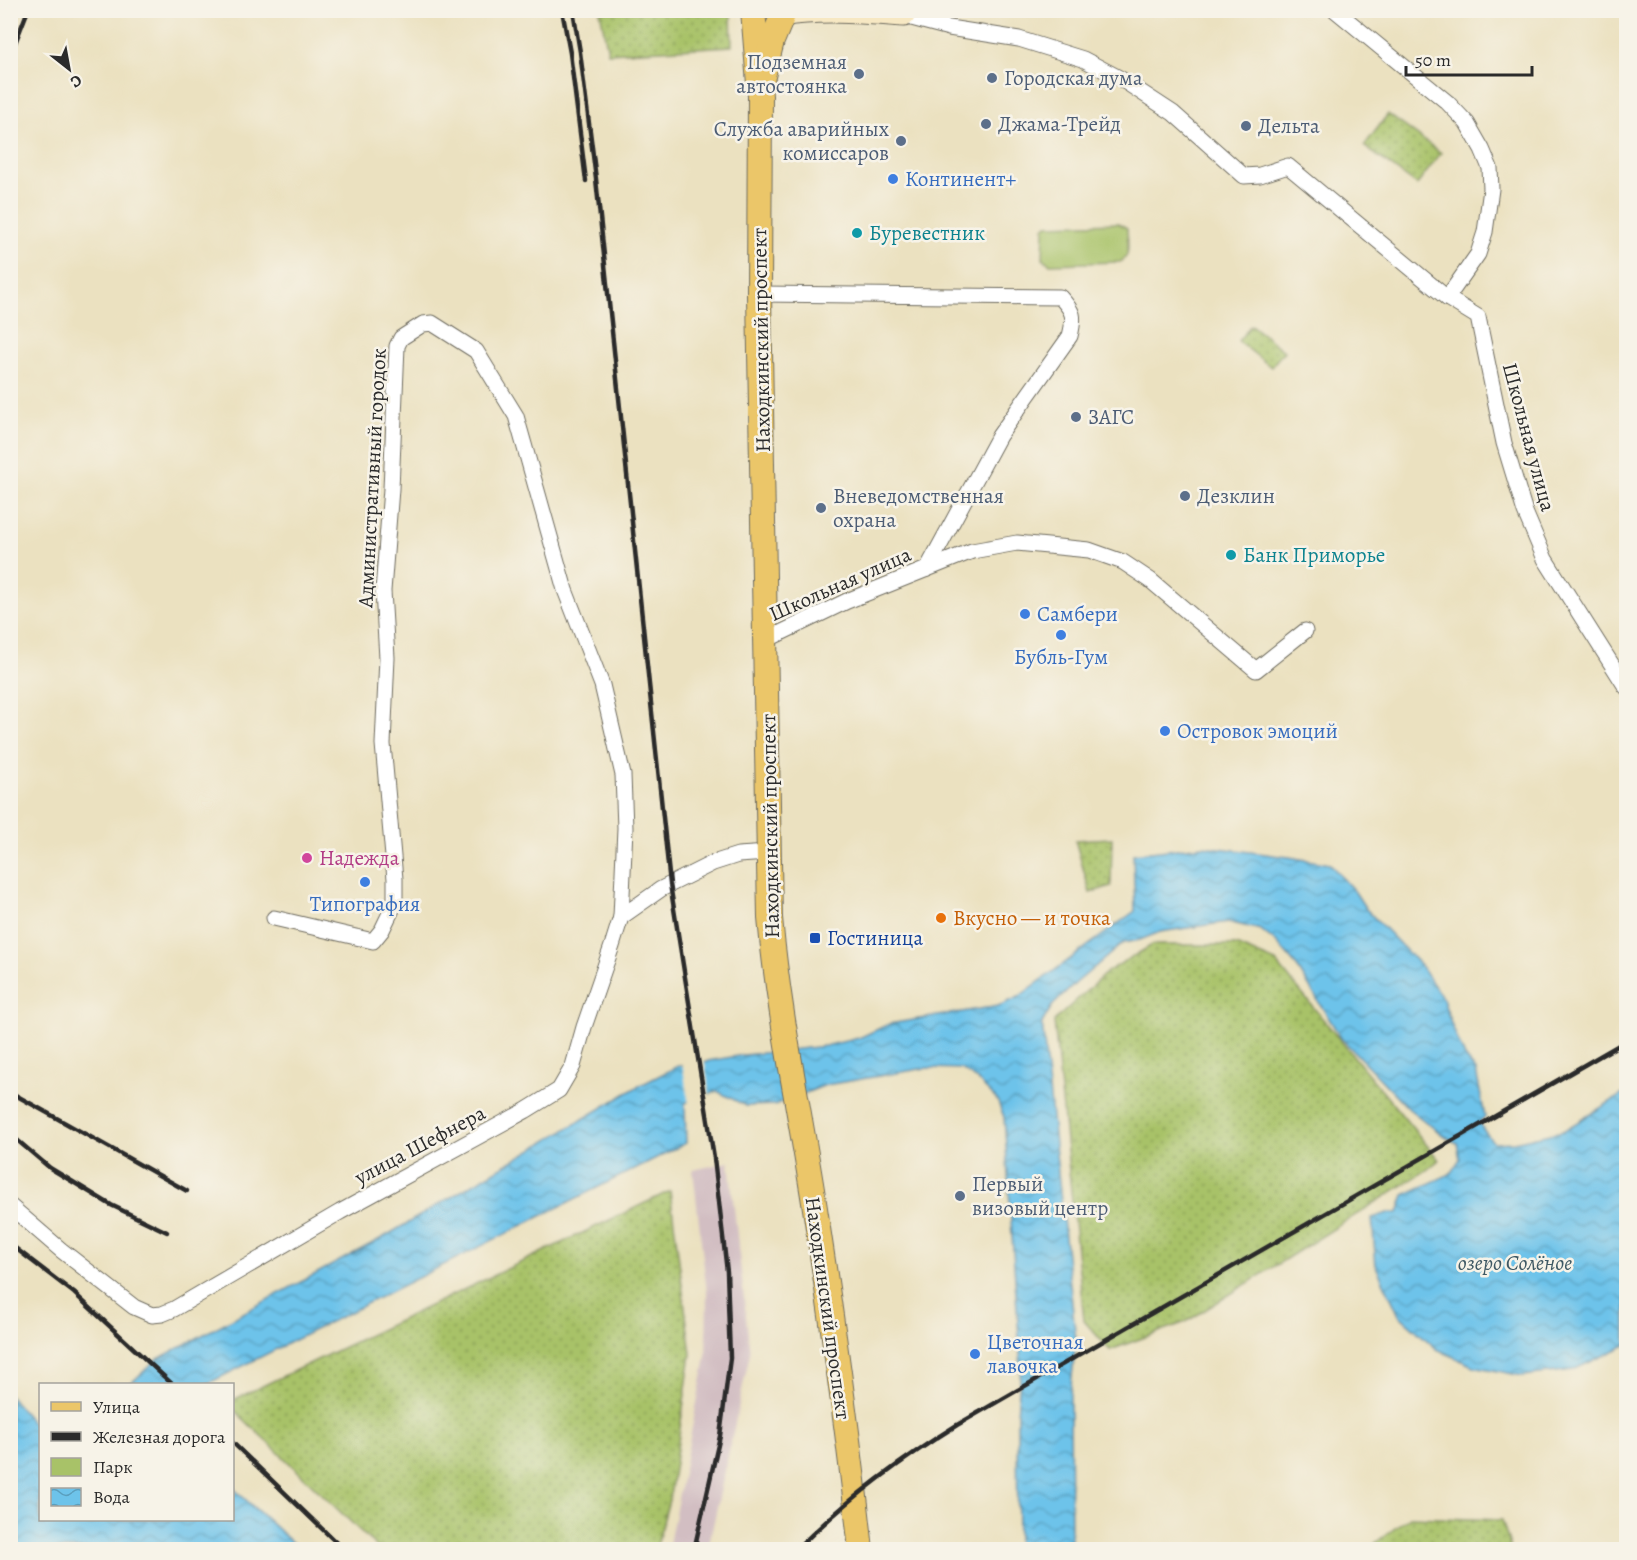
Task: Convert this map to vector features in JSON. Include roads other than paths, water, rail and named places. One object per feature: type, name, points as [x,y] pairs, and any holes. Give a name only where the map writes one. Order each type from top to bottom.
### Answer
[{"type":"main road","name":"Находкинский проспект","points":[[760,96],[765,66],[784,13]]},
{"type":"main road","name":"Находкинский проспект","points":[[752,15],[760,96],[759,294],[770,918],[782,1020],[819,1238],[861,1550]]},
{"type":"street","points":[[1335,10],[1448,102],[1467,123],[1490,168],[1491,189],[1485,232],[1478,254],[1447,298]]},
{"type":"street","points":[[784,13],[902,12]]},
{"type":"street","name":"Школьная улица","points":[[902,12],[949,28],[1019,39],[1083,59],[1120,79],[1173,113],[1244,176],[1260,175],[1288,166],[1447,298],[1478,317],[1504,443],[1525,513],[1545,559],[1626,687]]},
{"type":"street","points":[[759,294],[1060,297],[1070,307],[1074,320],[1070,336],[999,436],[927,569]]},
{"type":"street","name":"Административный городок","points":[[274,918],[373,940],[382,930],[395,903],[395,879],[383,744],[387,658],[383,591],[391,489],[397,346],[401,338],[423,324],[432,323],[476,351],[516,416],[565,590],[602,685],[623,775],[625,828],[621,917]]},
{"type":"street","name":"Школьная улица","points":[[766,640],[848,601],[972,551],[1017,543],[1089,550],[1123,562],[1150,580],[1256,670],[1305,631]]},
{"type":"street","points":[[621,917],[662,889],[713,863],[738,855],[768,853]]},
{"type":"street","name":"улица Шефнера","points":[[10,1206],[61,1250],[134,1307],[153,1315],[174,1309],[340,1212],[548,1099],[559,1090],[573,1066],[621,917]]},
{"type":"water","name":"озеро Солёное","points":[[1203,846],[1330,864],[1355,892],[1366,909],[1421,966],[1443,999],[1465,1057],[1476,1071],[1485,1117],[1480,1121],[1482,1128],[1494,1143],[1514,1142],[1563,1131],[1626,1092],[1626,1345],[1573,1370],[1523,1376],[1473,1366],[1437,1349],[1399,1315],[1376,1266],[1372,1218],[1388,1213],[1398,1213],[1404,1195],[1450,1174],[1460,1159],[1457,1143],[1409,1109],[1341,1038],[1296,965],[1277,943],[1261,930],[1228,922],[1160,932],[1140,940],[1123,943],[1052,1006],[1042,1023],[1076,1340],[1070,1395],[1071,1549],[1018,1549],[1017,1414],[1021,1368],[1004,1117],[997,1100],[976,1079],[961,1069],[926,1068],[826,1085],[775,1105],[746,1106],[717,1091],[685,1103],[686,1143],[209,1383],[131,1383],[156,1360],[384,1237],[637,1087],[678,1066],[744,1055],[825,1046],[859,1038],[889,1024],[998,1006],[1017,998],[1135,911],[1133,854]]},
{"type":"water","points":[[10,1396],[39,1428],[39,1521],[234,1521],[234,1489],[299,1549],[11,1549]]},
{"type":"railway","points":[[10,26],[17,10]]},
{"type":"railway","points":[[10,56],[28,10]]},
{"type":"railway","points":[[562,10],[570,53],[586,181]]},
{"type":"railway","points":[[573,10],[596,179],[670,884],[714,1158],[727,1272],[730,1358],[720,1436],[694,1550]]},
{"type":"railway","points":[[796,1550],[873,1483],[957,1425],[1626,1041]]},
{"type":"railway","points":[[10,1092],[187,1191]]},
{"type":"railway","points":[[10,1134],[50,1168],[111,1205],[167,1232]]},
{"type":"railway","points":[[10,1244],[74,1293],[171,1383]]},
{"type":"railway","points":[[234,1444],[344,1550]]},
{"type":"place","name":"Подземная автостоянка","points":[[859,74]]},
{"type":"place","name":"Городская дума","points":[[992,78]]},
{"type":"place","name":"Джама-Трейд","points":[[986,124]]},
{"type":"place","name":"Дельта","points":[[1246,126]]},
{"type":"place","name":"Служба аварийных комиссаров","points":[[901,141]]},
{"type":"place","name":"Континент+","points":[[893,179]]},
{"type":"place","name":"Буревестник","points":[[857,233]]},
{"type":"place","name":"ЗАГС","points":[[1076,417]]},
{"type":"place","name":"Дезклин","points":[[1185,496]]},
{"type":"place","name":"Вневедомственная охрана","points":[[821,508]]},
{"type":"place","name":"Банк Приморье","points":[[1231,555]]},
{"type":"place","name":"Самбери","points":[[1025,614]]},
{"type":"place","name":"Бубль-Гум","points":[[1061,635]]},
{"type":"place","name":"Островок эмоций","points":[[1165,731]]},
{"type":"place","name":"Надежда","points":[[307,858]]},
{"type":"place","name":"Типография","points":[[365,882]]},
{"type":"place","name":"Вкусно — и точка","points":[[941,918]]},
{"type":"place","name":"Гостиница","points":[[815,938]]},
{"type":"place","name":"Первый визовый центр","points":[[960,1196]]},
{"type":"place","name":"Цветочная лавочка","points":[[975,1354]]}]
